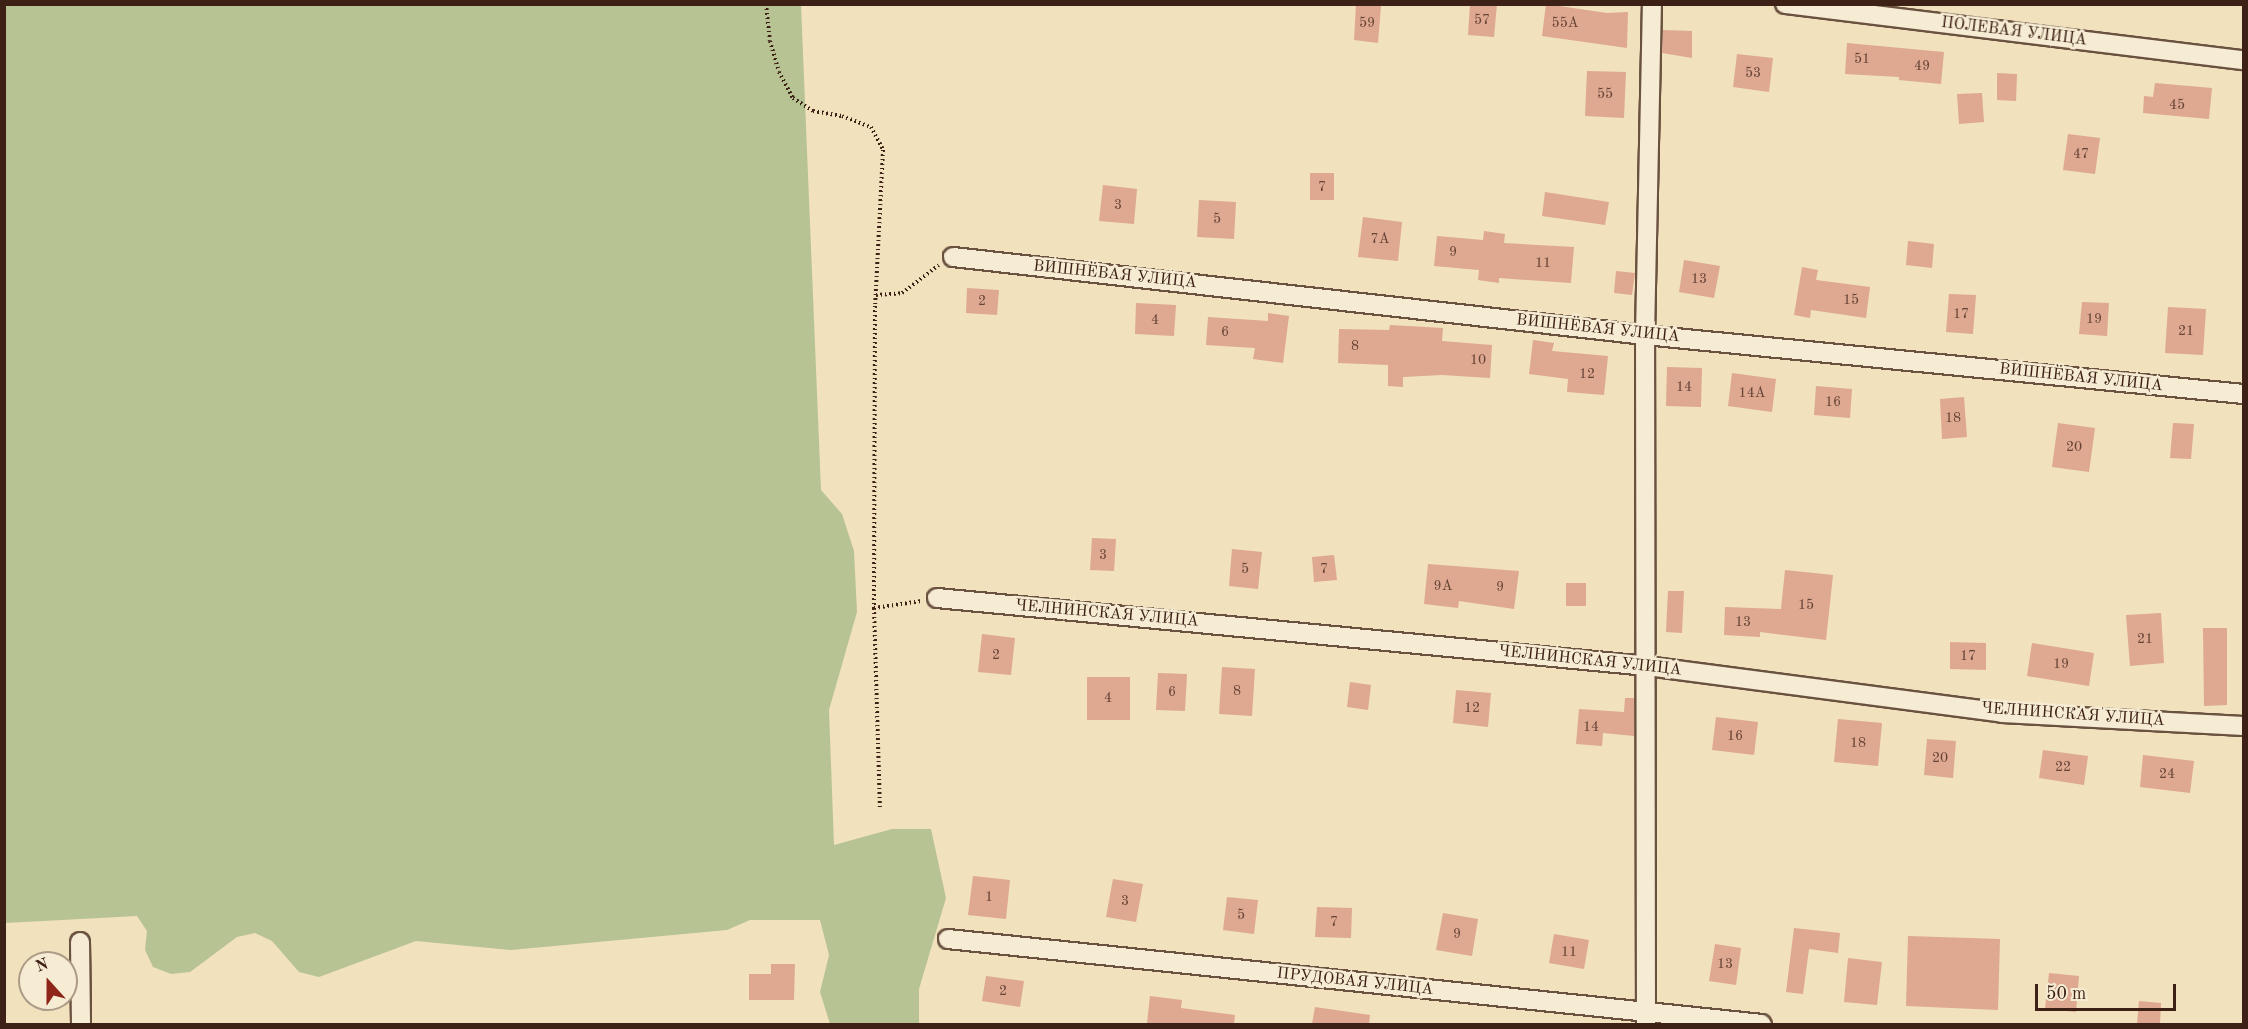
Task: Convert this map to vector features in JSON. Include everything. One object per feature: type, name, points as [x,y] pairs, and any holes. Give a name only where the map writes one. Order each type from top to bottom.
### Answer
[{"type":"street","points":[[1646,1018],[1645,335],[1653,4]]},
{"type":"street","name":"ПОЛЕВАЯ УЛИЦА","points":[[1785,4],[2244,60]]},
{"type":"street","name":"ВИШНЁВАЯ УЛИЦА","points":[[953,257],[1645,335],[2244,394]]},
{"type":"street","name":"ЧЕЛНИНСКАЯ УЛИЦА","points":[[936,598],[1647,666],[2002,713],[2244,726]]},
{"type":"street","name":"ПРУДОВАЯ УЛИЦА","points":[[948,939],[1646,1018],[1762,1024]]},
{"type":"street","points":[[80,942],[81,1024]]},
{"type":"path","points":[[766,4],[770,41],[779,72],[793,98],[813,111],[842,116],[871,127],[884,150],[876,295],[874,608],[880,809]]},
{"type":"path","points":[[876,295],[902,293],[924,274],[953,257]]},
{"type":"path","points":[[874,608],[936,598]]},
{"type":"green space","points":[[5,4],[801,5],[821,490],[842,514],[854,551],[857,612],[829,710],[834,845],[892,829],[931,829],[946,898],[919,989],[919,1024],[830,1024],[820,992],[829,955],[820,920],[750,920],[727,930],[511,950],[416,941],[319,977],[299,972],[272,941],[255,933],[237,937],[190,972],[171,974],[153,967],[145,950],[147,931],[137,916],[5,923]]},
{"type":"building","points":[[1356,4],[1381,6],[1378,43],[1354,40]]},
{"type":"building","points":[[1470,4],[1497,4],[1494,37],[1468,35]]},
{"type":"building","points":[[1546,4],[1607,13],[1628,12],[1627,48],[1542,36]]},
{"type":"building","points":[[1663,30],[1692,31],[1692,58],[1662,53]]},
{"type":"building","points":[[1847,43],[1944,52],[1941,84],[1899,80],[1899,77],[1845,74]]},
{"type":"building","points":[[1737,54],[1773,58],[1769,92],[1733,87]]},
{"type":"building","points":[[1587,71],[1626,72],[1624,118],[1585,116]]},
{"type":"building","points":[[1997,73],[2017,74],[2016,101],[1997,100]]},
{"type":"building","points":[[2155,83],[2212,88],[2209,119],[2143,113],[2144,96],[2153,97]]},
{"type":"building","points":[[1982,93],[1984,122],[1959,124],[1957,94]]},
{"type":"building","points":[[2068,134],[2100,138],[2095,174],[2063,170]]},
{"type":"building","points":[[1310,173],[1334,173],[1334,200],[1310,200]]},
{"type":"building","points":[[1103,185],[1137,189],[1134,224],[1099,221]]},
{"type":"building","points":[[1545,192],[1609,202],[1605,225],[1542,216]]},
{"type":"building","points":[[1199,200],[1236,202],[1234,239],[1197,237]]},
{"type":"building","points":[[1363,217],[1402,222],[1398,261],[1358,257]]},
{"type":"building","points":[[1484,231],[1505,234],[1504,243],[1574,247],[1571,283],[1499,278],[1499,283],[1478,280],[1479,270],[1434,266],[1437,236],[1483,240]]},
{"type":"building","points":[[1908,241],[1934,244],[1932,268],[1906,265]]},
{"type":"building","points":[[1684,260],[1720,266],[1714,298],[1679,292]]},
{"type":"building","points":[[1802,267],[1818,270],[1816,280],[1870,287],[1866,318],[1811,310],[1810,318],[1794,315]]},
{"type":"building","points":[[1616,271],[1635,273],[1632,295],[1614,293]]},
{"type":"building","points":[[967,288],[999,290],[997,315],[966,313]]},
{"type":"building","points":[[1949,294],[1976,295],[1973,334],[1946,332]]},
{"type":"building","points":[[2082,302],[2109,303],[2107,336],[2079,334]]},
{"type":"building","points":[[1136,303],[1176,305],[1174,336],[1135,334]]},
{"type":"building","points":[[2168,307],[2206,309],[2203,355],[2165,353]]},
{"type":"building","points":[[1268,313],[1289,316],[1283,363],[1253,359],[1255,348],[1206,345],[1208,317],[1268,321]]},
{"type":"building","points":[[1390,325],[1443,328],[1442,341],[1492,345],[1490,378],[1442,375],[1403,377],[1403,387],[1388,386],[1388,365],[1338,363],[1339,329],[1389,330]]},
{"type":"building","points":[[1533,340],[1554,343],[1552,351],[1608,356],[1604,395],[1567,392],[1568,379],[1529,374]]},
{"type":"building","points":[[1667,367],[1702,368],[1701,407],[1666,406]]},
{"type":"building","points":[[1732,373],[1776,379],[1772,412],[1728,406]]},
{"type":"building","points":[[1816,386],[1852,389],[1850,418],[1814,415]]},
{"type":"building","points":[[1964,397],[1967,437],[1942,439],[1940,399]]},
{"type":"building","points":[[2058,423],[2095,428],[2089,472],[2052,467]]},
{"type":"building","points":[[2173,423],[2194,424],[2191,459],[2170,458]]},
{"type":"building","points":[[1092,538],[1116,539],[1114,571],[1090,570]]},
{"type":"building","points":[[1232,549],[1262,552],[1258,589],[1229,586]]},
{"type":"building","points":[[1334,555],[1337,580],[1314,582],[1312,557]]},
{"type":"building","points":[[1428,564],[1519,571],[1514,609],[1459,601],[1458,608],[1424,604]]},
{"type":"building","points":[[1785,570],[1833,575],[1826,640],[1760,632],[1760,637],[1724,635],[1725,607],[1781,609]]},
{"type":"building","points":[[1566,583],[1586,583],[1586,606],[1566,606]]},
{"type":"building","points":[[1668,591],[1684,591],[1682,633],[1666,632]]},
{"type":"building","points":[[2161,613],[2164,663],[2130,666],[2126,615]]},
{"type":"building","points":[[2203,628],[2227,628],[2227,705],[2204,706]]},
{"type":"building","points":[[982,634],[1015,638],[1011,675],[978,672]]},
{"type":"building","points":[[1950,642],[1986,643],[1986,670],[1950,669]]},
{"type":"building","points":[[2032,643],[2094,653],[2089,686],[2027,676]]},
{"type":"building","points":[[1222,667],[1255,669],[1252,716],[1219,714]]},
{"type":"building","points":[[1158,673],[1187,674],[1185,711],[1156,710]]},
{"type":"building","points":[[1087,677],[1130,677],[1130,720],[1087,720]]},
{"type":"building","points":[[1350,682],[1371,685],[1368,710],[1347,707]]},
{"type":"building","points":[[1456,690],[1491,693],[1488,727],[1453,723]]},
{"type":"building","points":[[1625,698],[1634,698],[1634,736],[1603,733],[1602,746],[1576,744],[1579,709],[1624,712]]},
{"type":"building","points":[[1716,717],[1758,722],[1754,755],[1712,750]]},
{"type":"building","points":[[1838,719],[1882,723],[1878,766],[1834,762]]},
{"type":"building","points":[[1927,739],[1956,741],[1953,778],[1924,775]]},
{"type":"building","points":[[2043,750],[2088,756],[2084,785],[2039,778]]},
{"type":"building","points":[[2143,755],[2194,761],[2190,793],[2140,787]]},
{"type":"building","points":[[973,876],[1010,880],[1006,919],[968,915]]},
{"type":"building","points":[[1113,879],[1143,884],[1136,922],[1106,917]]},
{"type":"building","points":[[1227,897],[1258,900],[1254,934],[1223,930]]},
{"type":"building","points":[[1317,907],[1352,908],[1351,938],[1315,937]]},
{"type":"building","points":[[1443,913],[1478,919],[1472,956],[1436,950]]},
{"type":"building","points":[[1794,928],[1840,933],[1838,953],[1809,949],[1803,994],[1786,992]]},
{"type":"building","points":[[1554,934],[1589,940],[1584,969],[1549,963]]},
{"type":"building","points":[[1908,936],[2000,939],[1998,1010],[1906,1006]]},
{"type":"building","points":[[1715,944],[1741,948],[1736,985],[1709,981]]},
{"type":"building","points":[[1848,958],[1882,962],[1877,1005],[1844,1002]]},
{"type":"building","points":[[771,964],[795,964],[794,1000],[749,1000],[749,974],[771,974]]},
{"type":"building","points":[[2049,973],[2079,976],[2076,1012],[2045,1009]]},
{"type":"building","points":[[986,976],[1024,981],[1020,1007],[982,1001]]},
{"type":"building","points":[[1150,996],[1182,1000],[1181,1008],[1235,1015],[1234,1024],[1147,1023]]},
{"type":"building","points":[[2139,1001],[2161,1003],[2160,1024],[2137,1024]]},
{"type":"building","points":[[1315,1007],[1370,1015],[1369,1024],[1312,1024]]}]
